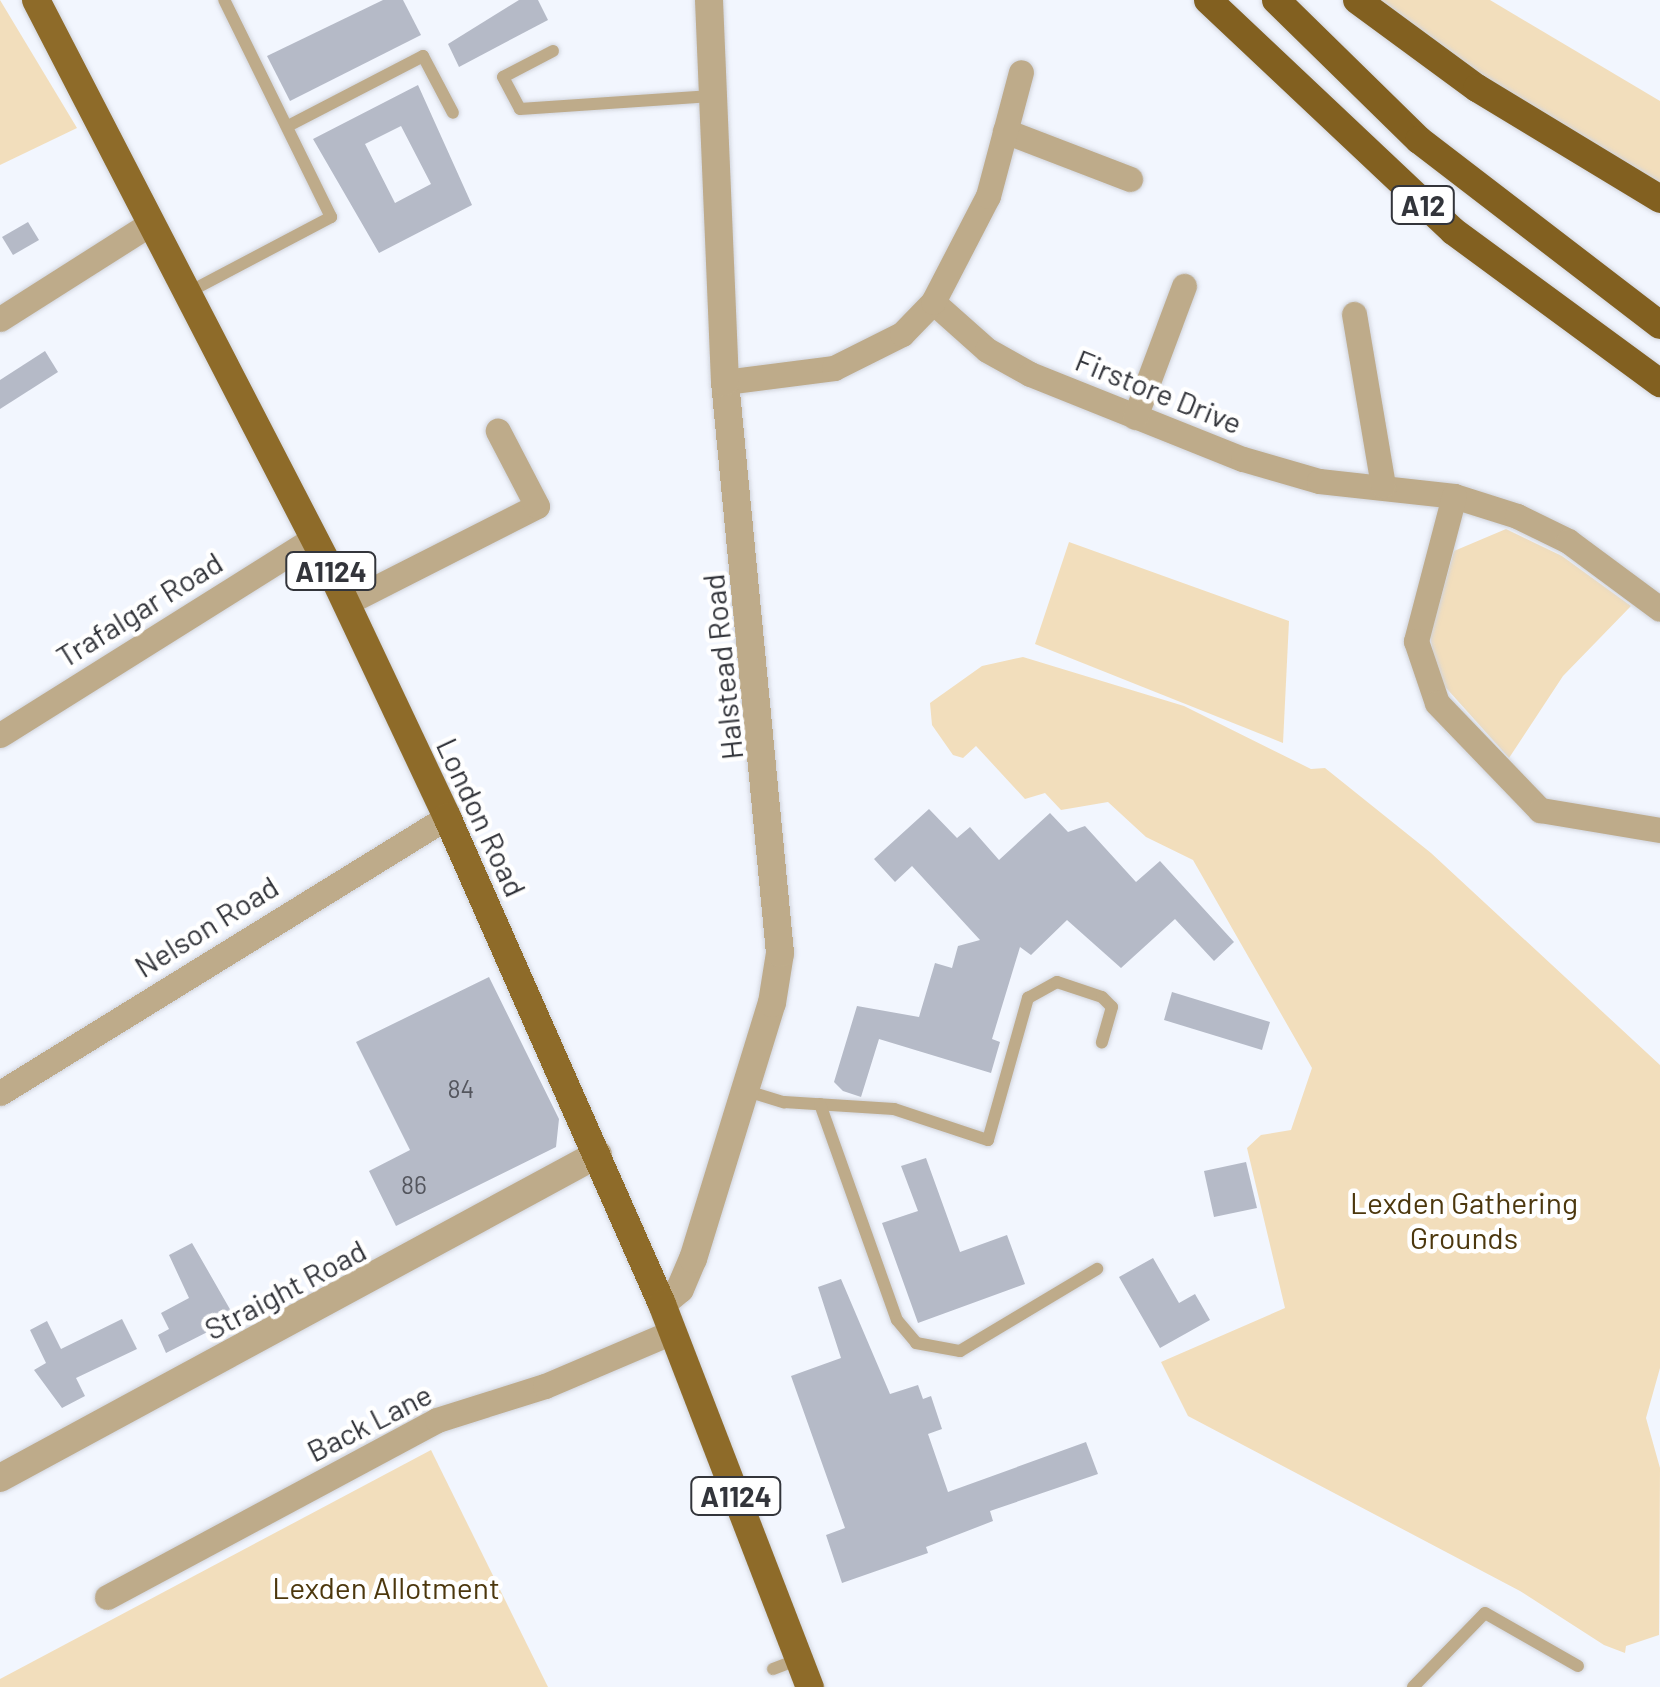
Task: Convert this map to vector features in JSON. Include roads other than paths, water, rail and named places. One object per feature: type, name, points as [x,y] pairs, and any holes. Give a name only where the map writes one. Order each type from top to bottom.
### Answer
[{"type":"highway","name":"A12","points":[[1208,0],[1453,231],[1660,383]]},
{"type":"highway","name":"A12","points":[[1276,0],[1420,140],[1660,325]]},
{"type":"highway","points":[[1358,0],[1477,88],[1660,199]]},
{"type":"main road","name":"London Road","points":[[36,0],[314,538],[447,817],[662,1304],[810,1687]]},
{"type":"street","name":"Halstead Road","points":[[662,1304],[680,1288],[693,1259],[747,1091],[772,1003],[780,896],[726,382],[709,0]]},
{"type":"street","points":[[726,382],[834,368],[902,334],[933,302],[988,196],[1020,72]]},
{"type":"street","points":[[1005,131],[1130,179]]},
{"type":"street","points":[[0,319],[151,222]]},
{"type":"street","points":[[1135,417],[1184,286]]},
{"type":"street","name":"Firstore Drive","points":[[933,302],[987,350],[1135,417],[1282,471],[1454,496],[1568,541],[1660,610]]},
{"type":"street","points":[[1354,314],[1383,486]]},
{"type":"street","points":[[346,603],[537,506],[498,431]]},
{"type":"street","points":[[1454,496],[1416,641],[1436,703],[1540,810],[1660,830]]},
{"type":"street","name":"Trafalgar Road","points":[[0,735],[314,538]]},
{"type":"street","name":"Nelson Road","points":[[0,1093],[447,817]]},
{"type":"street","name":"Straight Road","points":[[0,1478],[598,1154]]},
{"type":"street","name":"Back Lane","points":[[107,1597],[436,1420],[546,1386],[672,1332]]},
{"type":"lane","points":[[187,293],[331,217],[224,0]]},
{"type":"lane","points":[[553,51],[503,77],[520,109],[712,96]]},
{"type":"lane","points":[[288,126],[423,56],[453,113]]},
{"type":"lane","points":[[747,1091],[820,1104],[894,1109],[988,1140],[1028,998],[1057,982],[1102,997],[1112,1007],[1102,1043]]},
{"type":"lane","points":[[820,1104],[897,1320],[916,1344],[960,1351],[1097,1269]]},
{"type":"lane","points":[[1413,1687],[1485,1613],[1578,1666]]},
{"type":"lane","points":[[772,1670],[799,1660]]},
{"type":"park label","name":"Lexden Gathering Grounds","points":[[1464,1219]]},
{"type":"park label","name":"Lexden Allotment","points":[[386,1587]]}]
